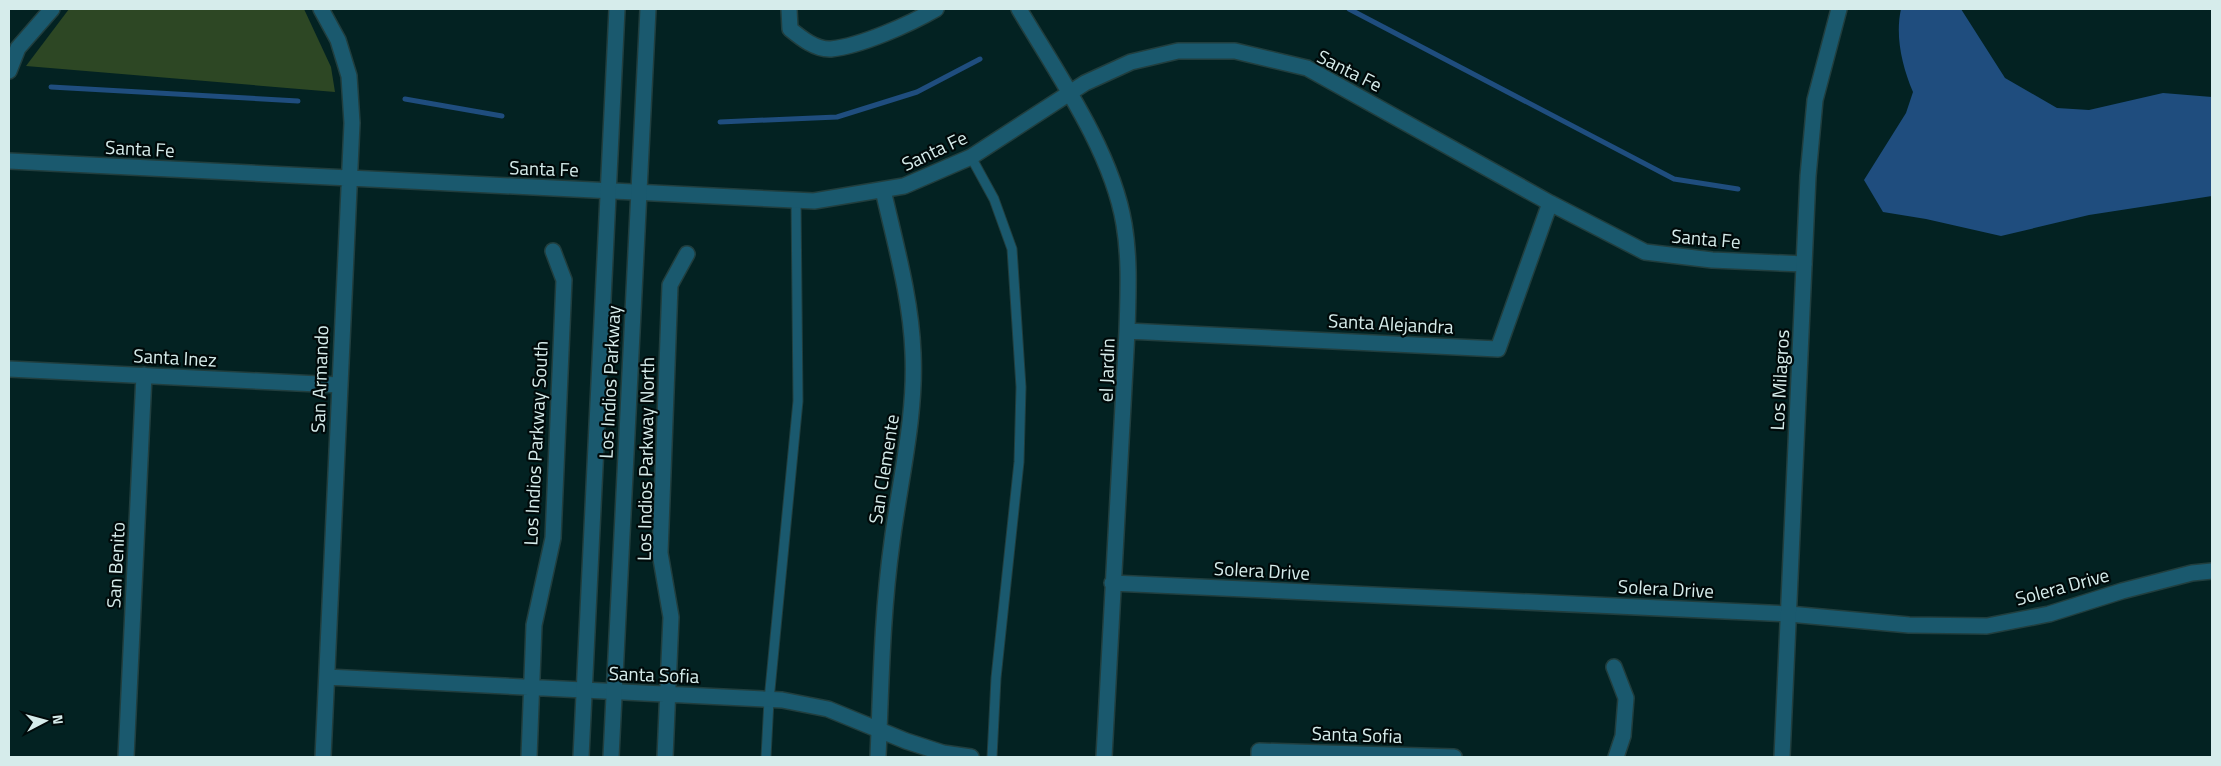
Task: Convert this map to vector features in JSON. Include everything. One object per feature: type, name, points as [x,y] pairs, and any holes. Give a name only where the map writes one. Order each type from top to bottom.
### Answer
[{"type":"street","points":[[9,71],[18,48],[52,9]]},
{"type":"street","name":"San Armando","points":[[322,9],[338,40],[349,76],[352,123],[322,757]]},
{"type":"street","name":"Los Indios Parkway","points":[[581,757],[616,9]]},
{"type":"street","name":"Los Indios Parkway","points":[[611,757],[648,9]]},
{"type":"street","points":[[789,9],[790,29],[805,41],[830,49],[876,37],[936,9]]},
{"type":"street","name":"el Jardin","points":[[1019,9],[1069,93],[1106,162],[1124,223],[1129,281],[1123,442],[1112,583],[1104,757]]},
{"type":"street","name":"Los Milagros","points":[[1782,757],[1804,264],[1815,100],[1839,9]]},
{"type":"street","name":"Santa Fe","points":[[9,161],[814,201],[904,186],[970,157],[1085,83],[1131,62],[1178,51],[1235,51],[1307,68],[1550,203],[1645,252],[1712,260],[1804,264]]},
{"type":"street","name":"San Clemente","points":[[878,757],[884,628],[892,542],[912,413],[914,353],[904,286],[883,190]]},
{"type":"street","name":"Santa Alejandra","points":[[1127,331],[1498,348],[1550,203]]},
{"type":"street","name":"Los Indios Parkway South","points":[[529,757],[530,689],[534,625],[553,538],[564,280],[553,251]]},
{"type":"street","name":"Los Indios Parkway North","points":[[665,757],[671,617],[660,553],[670,285],[687,254]]},
{"type":"street","name":"Santa Inez","points":[[9,369],[339,384]]},
{"type":"street","name":"San Benito","points":[[126,757],[144,375]]},
{"type":"street","name":"Solera Drive","points":[[1112,583],[1788,614],[1909,625],[1987,626],[2049,614],[2122,591],[2192,573],[2212,571]]},
{"type":"street","points":[[1614,667],[1626,698],[1623,736],[1616,757]]},
{"type":"street","name":"Santa Sofia","points":[[327,677],[584,692],[769,700],[828,709],[880,731],[943,753],[971,757]]},
{"type":"street","name":"Santa Sofia","points":[[1259,754],[1454,757]]},
{"type":"lane","points":[[970,157],[994,199],[1012,249],[1021,387],[1019,462],[996,678],[992,757]]},
{"type":"lane","points":[[766,757],[769,700],[798,401],[796,200]]},
{"type":"green space","points":[[69,9],[304,9],[331,67],[335,92],[26,66]]},
{"type":"water","points":[[1901,9],[1961,9],[2005,78],[2057,108],[2089,110],[2163,93],[2212,97],[2212,196],[2089,215],[2001,236],[1926,219],[1883,212],[1864,180],[1906,113],[1913,92],[1906,72],[1899,40]]},
{"type":"waterway","points":[[1349,9],[1674,179],[1738,189]]},
{"type":"waterway","points":[[720,122],[837,117],[917,92],[980,59]]},
{"type":"waterway","points":[[51,87],[298,101]]},
{"type":"waterway","points":[[405,99],[502,116]]}]
